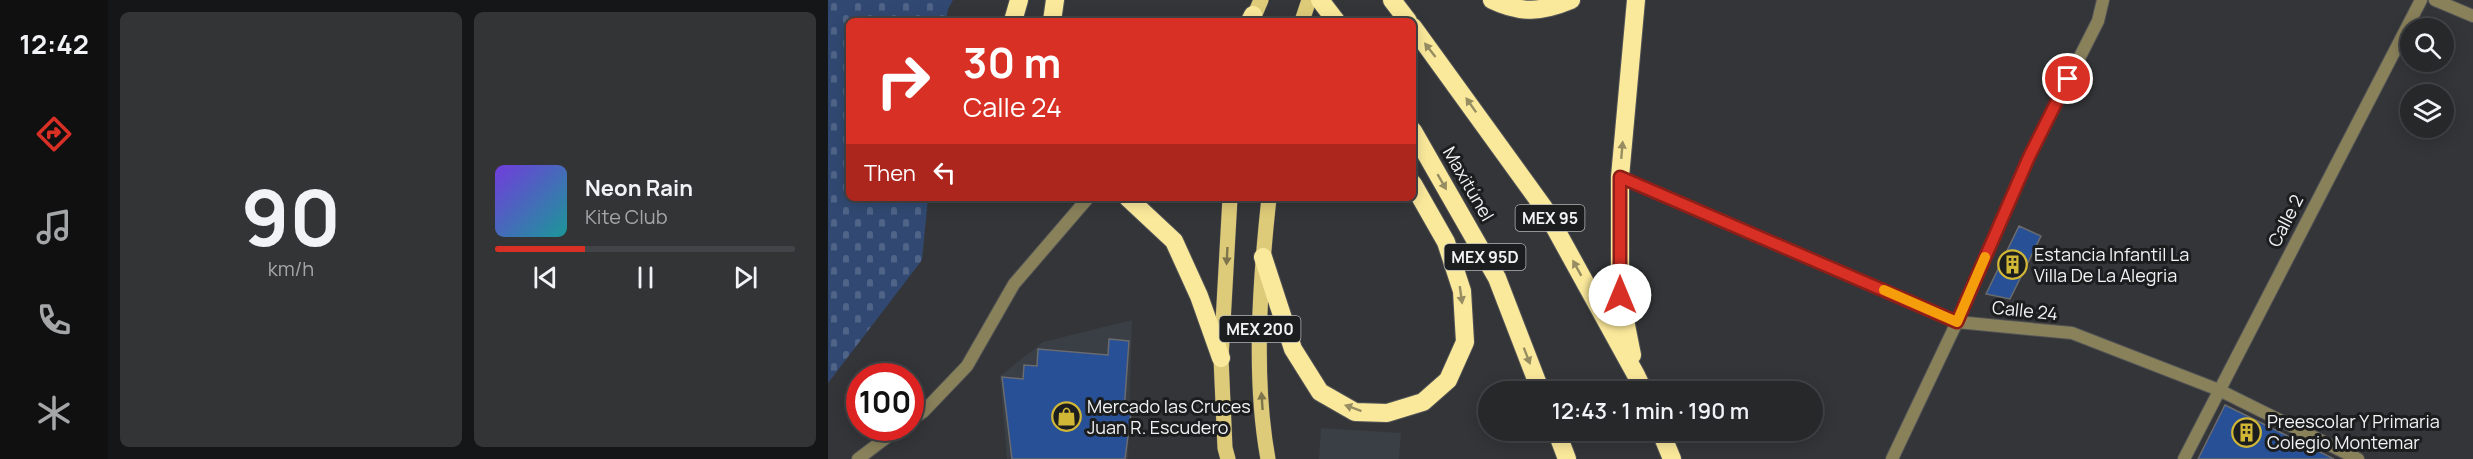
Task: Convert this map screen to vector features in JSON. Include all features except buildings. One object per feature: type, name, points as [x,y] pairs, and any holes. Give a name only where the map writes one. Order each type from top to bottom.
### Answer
[{"type":"highway","points":[[1014,18],[1018,0]]},
{"type":"highway","points":[[1052,18],[1055,0]]},
{"type":"highway","points":[[1392,0],[1406,18]]},
{"type":"highway","points":[[1492,0],[1508,8],[1539,11],[1571,0]]},
{"type":"highway","points":[[1636,0],[1620,177],[1620,295],[1640,381]]},
{"type":"highway","points":[[1320,6],[1333,18]]},
{"type":"highway","name":"MEX 95","points":[[1416,31],[1544,208],[1639,381]]},
{"type":"highway","name":"Maxitúnel","points":[[1416,136],[1497,278],[1537,381]]},
{"type":"highway","points":[[1263,257],[1293,349],[1320,392],[1355,412],[1387,413],[1423,402],[1448,380],[1465,342],[1462,291],[1446,242],[1416,189]]},
{"type":"highway","points":[[1131,201],[1173,241],[1199,296],[1221,358]]},
{"type":"highway","points":[[1560,441],[1567,459]]},
{"type":"highway","points":[[1665,441],[1672,459]]},
{"type":"main road","points":[[1306,18],[1320,6]]},
{"type":"main road","name":"MEX 200","points":[[1228,459],[1225,448],[1221,358],[1230,201]]},
{"type":"main road","name":"MEX 200","points":[[1268,459],[1260,354],[1263,257],[1269,201]]},
{"type":"street","points":[[1892,459],[1957,322],[2029,157],[2098,21],[2103,0]]},
{"type":"street","name":"Calle 2","points":[[2184,459],[2421,0]]},
{"type":"street","points":[[2435,0],[2473,16]]},
{"type":"street","name":"Calle 24","points":[[1620,177],[1957,322],[2072,333],[2219,390],[2358,459]]},
{"type":"street","points":[[924,411],[967,366],[1014,284],[1085,201]]},
{"type":"street","points":[[858,459],[882,441]]},
{"type":"shaded area","name":"Mercado las Cruces Juan R. Escudero","points":[[1132,320],[1128,459],[1007,459],[1000,376],[1043,342]]},
{"type":"shaded area","points":[[1321,428],[1401,433],[1399,459],[1319,459]]},
{"type":"green space","points":[[828,0],[953,0],[946,18],[846,18],[846,201],[928,201],[922,260],[828,383]]},
{"type":"slow traffic","points":[[1884,290],[1957,322],[1985,257]]},
{"type":"place","name":"Estancia Infantil La Villa De La Alegria","points":[[2013,265]]},
{"type":"place","name":"Mercado las Cruces Juan R. Escudero","points":[[1066,417]]},
{"type":"place","name":"Preescolar Y Primaria Colegio Montemar","points":[[2246,432]]},
{"type":"route","points":[[1620,295],[1620,177],[1957,322],[2029,157],[2068,79]]}]
